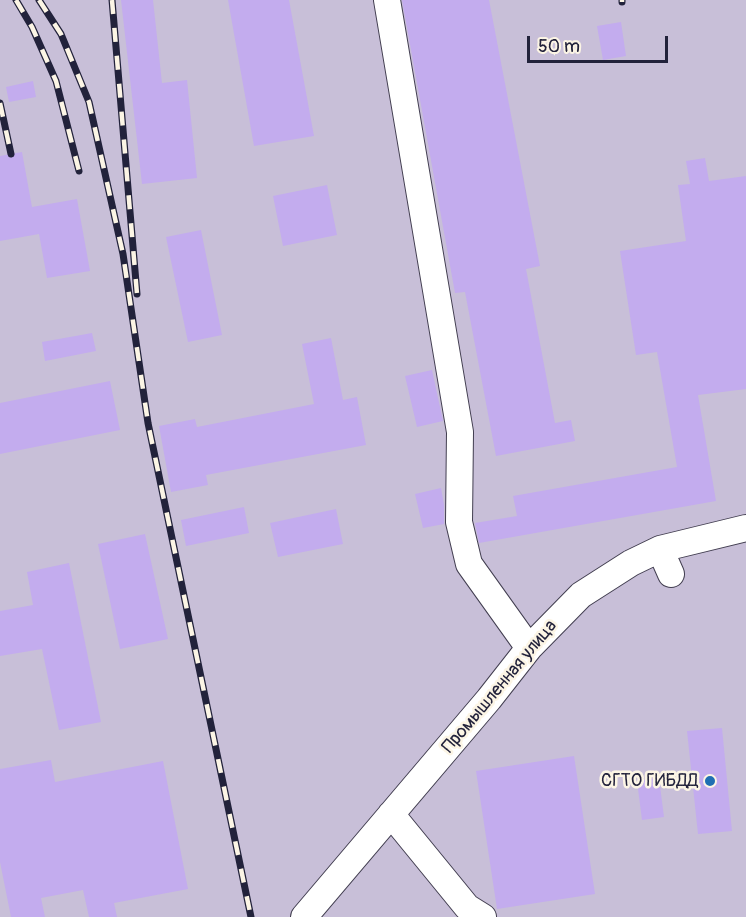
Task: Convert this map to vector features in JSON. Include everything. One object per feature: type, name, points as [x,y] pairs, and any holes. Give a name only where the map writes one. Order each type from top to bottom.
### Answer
[{"type":"street","points":[[387,0],[460,432],[459,522],[469,564],[529,648]]},
{"type":"street","name":"Промышленная улица","points":[[304,917],[489,699],[529,648],[580,595],[631,563],[660,549],[746,528]]},
{"type":"street","points":[[660,549],[671,574]]},
{"type":"street","points":[[391,814],[467,908],[483,917]]},
{"type":"shaded area","points":[[0,0],[746,0],[746,917],[0,917]]},
{"type":"building","points":[[121,0],[153,0],[162,83],[187,80],[197,178],[142,184]]},
{"type":"building","points":[[228,0],[289,0],[314,136],[254,146]]},
{"type":"building","points":[[402,0],[489,0],[540,266],[526,269],[555,423],[571,420],[575,441],[496,456],[465,292],[455,293]]},
{"type":"building","points":[[621,22],[626,56],[603,60],[597,26]]},
{"type":"building","points":[[33,81],[36,97],[9,102],[6,87]]},
{"type":"building","points":[[22,152],[32,207],[77,199],[90,271],[47,278],[39,234],[0,241],[0,156]]},
{"type":"building","points":[[705,158],[709,181],[746,176],[746,389],[698,395],[716,501],[479,543],[475,523],[517,516],[513,496],[677,467],[657,352],[636,355],[620,251],[686,241],[678,185],[690,184],[686,161]]},
{"type":"building","points":[[327,185],[337,235],[283,246],[273,196]]},
{"type":"building","points":[[201,230],[222,335],[188,342],[166,237]]},
{"type":"building","points":[[92,333],[96,351],[45,361],[42,342]]},
{"type":"building","points":[[331,338],[343,400],[357,397],[366,445],[206,475],[208,485],[171,492],[159,426],[195,419],[197,427],[314,404],[302,344]]},
{"type":"building","points":[[432,370],[443,421],[417,427],[405,376]]},
{"type":"building","points":[[110,381],[120,430],[0,454],[0,403]]},
{"type":"building","points":[[441,488],[444,524],[423,528],[415,494]]},
{"type":"building","points":[[244,507],[249,533],[186,546],[181,520]]},
{"type":"building","points":[[336,509],[343,544],[278,557],[270,523]]},
{"type":"building","points":[[145,534],[168,639],[120,649],[98,544]]},
{"type":"building","points":[[69,563],[101,722],[59,730],[42,649],[0,656],[0,611],[33,605],[27,572]]},
{"type":"building","name":"СГТО ГИБДД","points":[[722,728],[732,831],[698,834],[687,731]]},
{"type":"building","points":[[574,756],[595,894],[497,909],[476,771]]},
{"type":"building","points":[[51,760],[55,782],[163,761],[188,889],[114,903],[117,917],[89,917],[83,890],[41,898],[45,917],[11,917],[0,862],[0,769]]},
{"type":"building","points":[[659,778],[664,817],[642,820],[637,781]]},
{"type":"railway","points":[[16,0],[32,27],[56,81],[79,171]]},
{"type":"railway","points":[[39,0],[61,34],[89,102],[123,254],[148,423],[251,917]]},
{"type":"railway","points":[[112,0],[137,294]]},
{"type":"railway","points":[[0,103],[11,154]]},
{"type":"place","name":"СГТО ГИБДД","points":[[710,781]]}]
